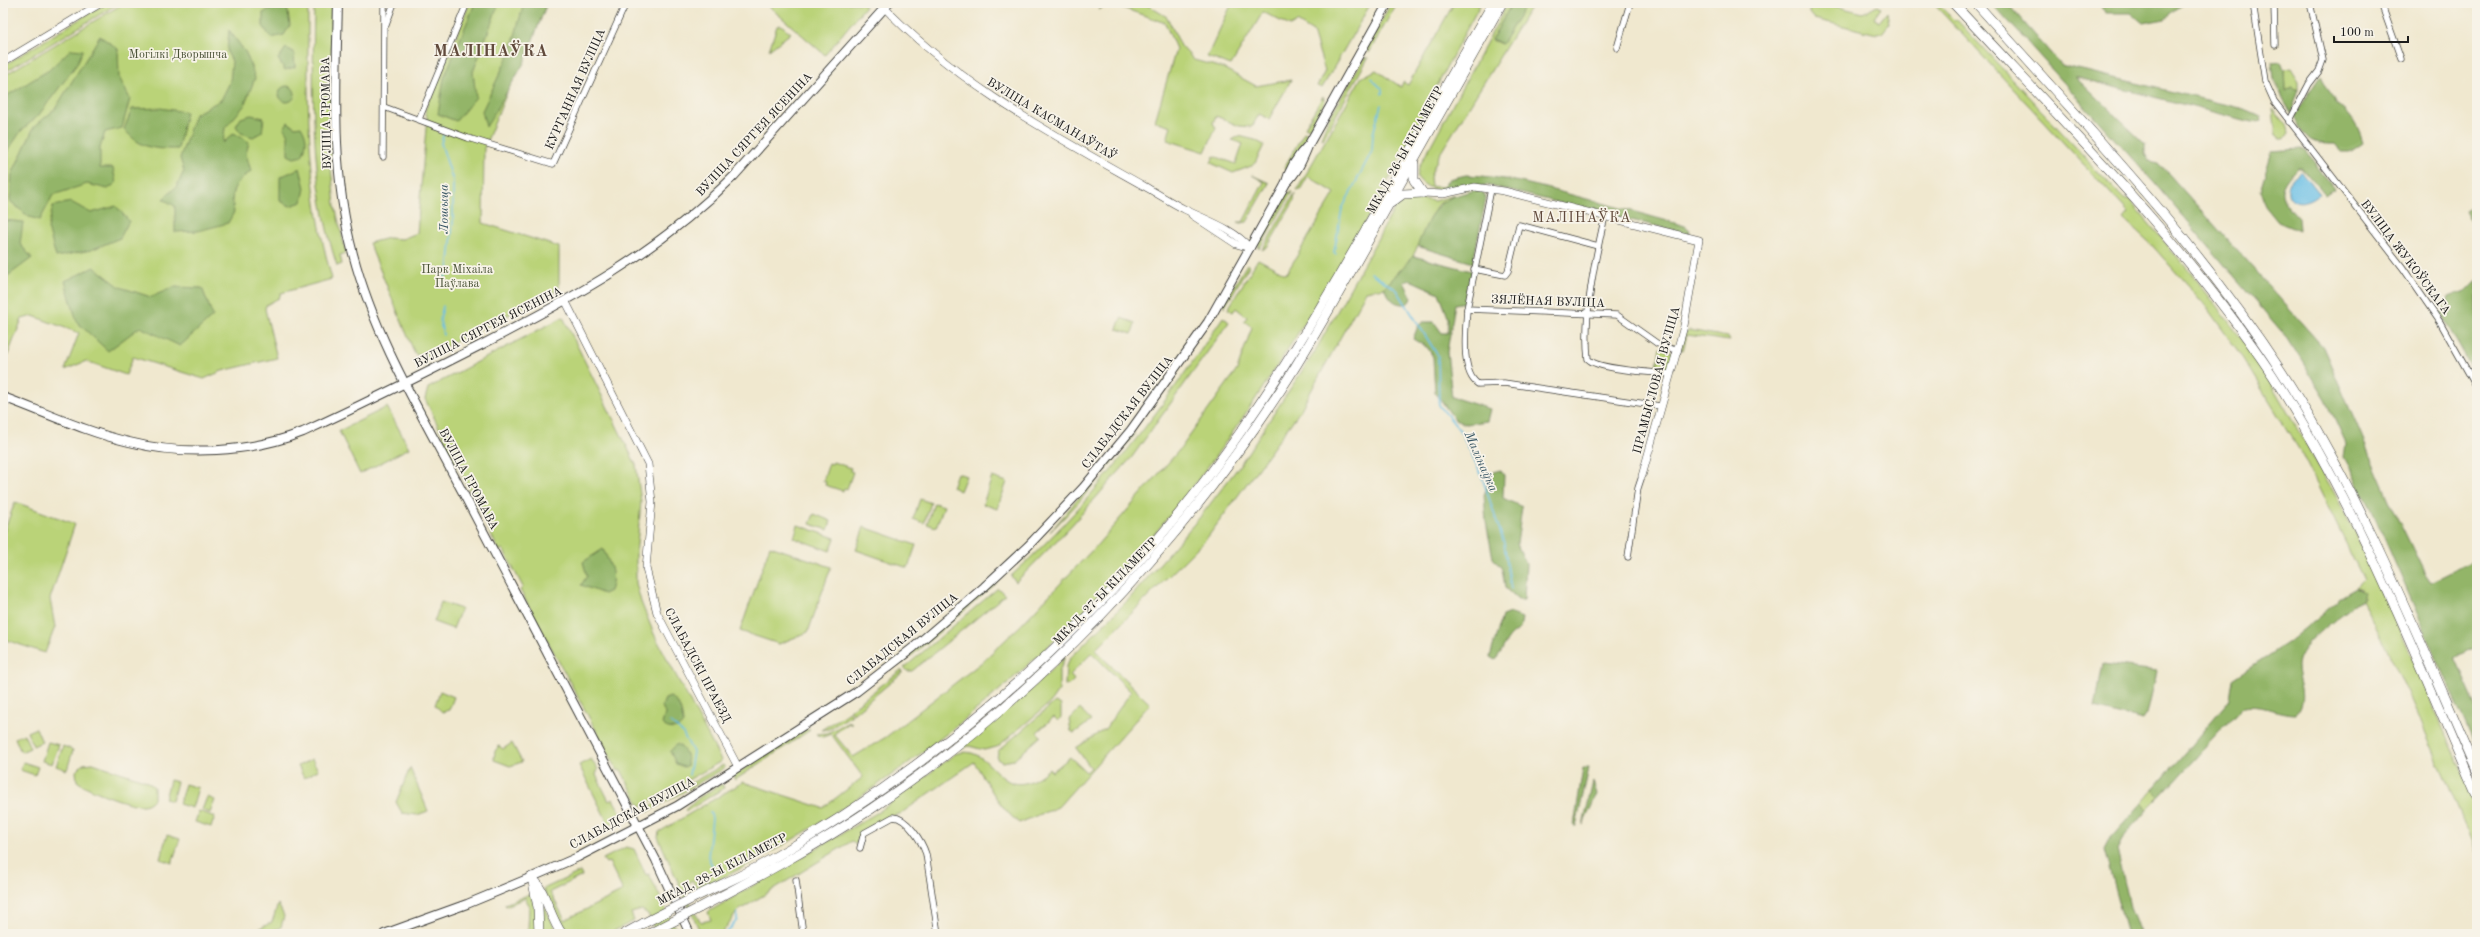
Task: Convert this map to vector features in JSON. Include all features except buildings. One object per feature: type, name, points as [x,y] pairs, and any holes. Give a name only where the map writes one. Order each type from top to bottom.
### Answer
[{"type":"highway","name":"МКАД, 26-Ы КІЛАМЕТР","points":[[1325,307],[1493,3]]},
{"type":"highway","name":"МКАД, 26-Ы КІЛАМЕТР","points":[[1325,307],[1416,158],[1502,3]]},
{"type":"highway","points":[[1954,3],[2162,229],[2225,308],[2273,377],[2325,466],[2365,542],[2477,796]]},
{"type":"highway","points":[[1976,3],[2172,222],[2225,291],[2282,372],[2331,454],[2361,512],[2477,771]]},
{"type":"highway","points":[[1416,158],[1412,176],[1423,193]]},
{"type":"highway","points":[[1388,205],[1403,194],[1423,193]]},
{"type":"highway","name":"МКАД, 27-Ы КІЛАМЕТР","points":[[830,823],[880,790],[941,745],[1018,680],[1105,596],[1167,527],[1225,453],[1325,307]]},
{"type":"highway","name":"МКАД, 27-Ы КІЛАМЕТР","points":[[835,832],[945,756],[1021,693],[1087,629],[1161,551],[1248,438],[1285,383],[1325,307]]},
{"type":"highway","name":"МКАД, 28-Ы КІЛАМЕТР","points":[[624,934],[695,897],[758,867],[830,823]]},
{"type":"highway","name":"МКАД, 28-Ы КІЛАМЕТР","points":[[649,934],[790,860],[835,832]]},
{"type":"highway","points":[[532,877],[539,913],[539,934]]},
{"type":"highway","points":[[532,877],[540,886],[554,922],[562,934]]},
{"type":"main road","name":"ВУЛІЦА ГРОМАВА","points":[[338,3],[336,129],[340,179],[353,254],[369,301],[406,383],[638,826],[690,934]]},
{"type":"main road","name":"СЛАБАДСКАЯ ВУЛІЦА","points":[[384,934],[467,904],[532,877],[677,806],[864,686],[966,603],[1028,546],[1083,488],[1156,396],[1208,322],[1285,185],[1288,174],[1299,154],[1309,144],[1388,3]]},
{"type":"main road","name":"ВУЛІЦА СЯРГЕЯ ЯСЕНІНА","points":[[3,397],[129,442],[179,450],[226,449],[262,445],[293,436],[406,383],[566,302],[644,254],[707,203],[742,168],[884,5]]},
{"type":"street","points":[[3,62],[101,3]]},
{"type":"street","points":[[383,157],[384,3]]},
{"type":"street","points":[[384,29],[394,3]]},
{"type":"street","points":[[419,119],[467,3]]},
{"type":"street","name":"КУРГАННАЯ ВУЛІЦА","points":[[384,107],[493,147],[553,164],[626,3]]},
{"type":"street","points":[[1617,48],[1630,3]]},
{"type":"street","name":"ВУЛІЦА ЖУКОЎСКАГА","points":[[2253,3],[2265,81],[2274,100],[2289,122],[2403,268],[2433,310],[2477,388]]},
{"type":"street","points":[[2274,3],[2275,45]]},
{"type":"street","points":[[2289,122],[2308,84],[2319,71],[2323,60],[2310,3]]},
{"type":"street","points":[[2381,3],[2401,59]]},
{"type":"street","name":"ВУЛІЦА КАСМАНАЎТАЎ","points":[[884,5],[949,68],[984,92],[1044,130],[1186,210],[1203,224],[1236,244],[1250,248]]},
{"type":"street","points":[[1423,193],[1436,195],[1475,187],[1491,189],[1605,216],[1598,246],[1589,314],[1588,359],[1591,362],[1670,374]]},
{"type":"street","points":[[1491,189],[1474,269],[1464,346],[1471,377],[1478,384],[1504,383],[1660,406]]},
{"type":"street","name":"ПРАМЫСЛОВАЯ ВУЛІЦА","points":[[1605,216],[1699,240],[1678,351],[1660,406],[1642,476]]},
{"type":"street","points":[[1474,269],[1506,275],[1519,225],[1598,246]]},
{"type":"street","name":"СЛАБАДСКІ ПРАЕЗД","points":[[566,302],[648,464],[652,502],[646,568],[657,613],[738,767]]},
{"type":"street","name":"ЗЯЛЁНАЯ ВУЛІЦА","points":[[1468,309],[1617,315],[1658,344],[1678,351]]},
{"type":"street","points":[[1628,557],[1638,488],[1642,476]]},
{"type":"street","points":[[860,848],[864,833],[893,817],[901,820],[922,844],[926,854],[938,934]]},
{"type":"street","points":[[796,880],[803,934]]},
{"type":"green space","points":[[106,3],[119,3],[3,73],[3,66]]},
{"type":"green space","name":"Могілкі Дворышча","points":[[124,3],[308,3],[308,108],[310,142],[317,209],[323,244],[332,279],[281,293],[279,298],[266,305],[265,309],[277,358],[222,371],[204,379],[133,357],[126,375],[86,361],[65,370],[79,333],[33,316],[22,319],[3,367],[3,76]]},
{"type":"green space","points":[[314,3],[332,3],[331,167],[335,206],[346,253],[340,255],[342,264],[337,266],[321,201],[317,168],[313,103]]},
{"type":"green space","name":"Парк Міхаіла Паўлава","points":[[470,3],[532,3],[533,30],[484,148],[483,223],[559,247],[559,289],[425,357],[415,354],[369,243],[388,238],[402,239],[417,233],[427,117],[425,110]]},
{"type":"green space","points":[[475,3],[499,3],[473,72],[476,97],[456,121],[438,114],[444,78]]},
{"type":"green space","points":[[524,3],[547,3],[524,63],[486,127],[482,111],[511,50]]},
{"type":"green space","points":[[765,3],[863,3],[865,7],[825,55]]},
{"type":"green space","points":[[1102,3],[1109,3],[1099,10]]},
{"type":"green space","points":[[1110,3],[1144,3],[1167,17],[1181,46],[1194,60],[1223,68],[1256,86],[1291,80],[1269,119],[1259,114],[1252,127],[1239,126],[1216,116],[1213,123],[1216,128],[1205,152],[1167,140],[1171,126],[1155,121],[1176,49],[1165,23]]},
{"type":"green space","points":[[1232,3],[1371,3],[1322,88],[1317,86],[1325,71],[1313,32],[1297,22],[1290,26],[1263,12],[1231,65],[1207,57]]},
{"type":"green space","points":[[1391,3],[1397,3],[1369,53],[1366,50]]},
{"type":"green space","points":[[1454,3],[1481,3],[1354,242],[1296,337],[1215,458],[1170,515],[1122,571],[1069,626],[1013,678],[954,728],[892,775],[829,817],[764,856],[698,890],[692,880],[686,885],[685,893],[699,920],[702,922],[711,920],[708,912],[880,811],[955,754],[969,752],[980,757],[1007,780],[1018,784],[1032,781],[1049,769],[1052,772],[1070,757],[1086,772],[1091,768],[1076,748],[1105,729],[1131,692],[1092,653],[1070,675],[1074,680],[1069,685],[1065,685],[1066,666],[1071,657],[1130,598],[1200,517],[1237,469],[1314,353],[1397,204],[1406,196],[1434,201],[1455,195],[1437,205],[1413,256],[1384,288],[1366,291],[1300,411],[1207,538],[1095,650],[1150,704],[1058,807],[1019,823],[999,802],[974,762],[900,814],[891,816],[861,832],[856,845],[852,841],[738,911],[721,934],[701,934],[658,837],[659,832],[743,782],[823,808],[863,777],[831,734],[823,737],[816,734],[827,733],[851,722],[851,725],[849,723],[834,734],[853,757],[886,737],[982,662],[1020,626],[1098,544],[1181,448],[1237,370],[1252,327],[1244,321],[1247,317],[1236,308],[1233,312],[1228,309],[1258,259],[1286,274],[1335,193],[1308,176],[1300,190],[1297,190],[1361,78],[1376,70],[1401,87],[1403,82],[1408,85]]},
{"type":"green space","points":[[1508,3],[1512,3],[1492,40],[1501,44],[1527,3],[1533,3],[1438,157],[1430,177],[1431,186],[1437,187],[1485,186],[1448,191],[1431,188],[1417,177],[1419,167]]},
{"type":"green space","points":[[1512,3],[1527,3],[1502,44],[1492,39]]},
{"type":"green space","points":[[1810,3],[1822,3],[1863,13],[1877,5],[1881,8],[1874,18],[1879,22],[1887,12],[1889,24],[1882,33],[1877,34],[1814,19],[1809,13]]},
{"type":"green space","points":[[1933,3],[1941,3],[1940,6],[1955,21],[1956,19],[2124,199],[2130,201],[2195,278],[2255,356],[2336,496],[2365,553],[2477,805],[2477,852],[2408,693],[2361,600],[2363,597],[2361,589],[2356,588],[2364,580],[2302,454],[2238,351],[2204,304],[2150,243],[2124,219],[2129,213]]},
{"type":"green space","points":[[1992,3],[2007,3],[2061,65],[2244,109],[2260,116],[2260,120],[2252,122],[2075,77],[2145,144],[2145,154],[2149,161],[2159,163],[2323,347],[2389,500],[2424,572],[2431,582],[2477,559],[2477,646],[2455,657],[2477,708],[2477,750],[2371,508],[2344,457],[2346,443],[2326,400],[2288,339],[2155,184]]},
{"type":"green space","points":[[2097,3],[2184,3],[2165,19],[2143,23],[2131,13],[2106,13]]},
{"type":"green space","points":[[274,6],[287,7],[290,25],[284,35],[271,38],[263,26],[263,13]]},
{"type":"green space","points":[[781,25],[791,33],[769,50],[777,26]]},
{"type":"green space","points":[[229,30],[246,53],[255,78],[244,106],[225,128],[223,143],[234,133],[249,142],[246,154],[251,171],[240,180],[234,188],[232,198],[234,212],[228,223],[198,231],[175,232],[175,206],[163,199],[177,186],[184,171],[180,158],[195,114],[221,100],[230,82],[232,61],[227,52]]},
{"type":"green space","points":[[100,36],[118,49],[119,77],[130,99],[122,128],[105,132],[100,148],[100,168],[113,168],[116,183],[108,189],[87,184],[53,195],[40,220],[29,217],[10,201],[12,174],[34,127],[55,109]]},
{"type":"green space","points":[[286,48],[294,52],[295,67],[285,70],[278,59]]},
{"type":"green space","points":[[71,49],[83,50],[77,64],[38,116],[21,131],[3,158],[3,98],[49,70]]},
{"type":"green space","points":[[1364,58],[1368,58],[1323,139],[1321,138],[1328,120]]},
{"type":"green space","points":[[2281,61],[2284,69],[2285,91],[2292,87],[2299,90],[2291,114],[2274,80],[2272,62]]},
{"type":"green space","points":[[2291,68],[2299,81],[2299,90],[2292,87],[2285,92],[2284,69]]},
{"type":"green space","points":[[2320,76],[2336,104],[2350,116],[2359,131],[2363,143],[2350,152],[2342,152],[2335,144],[2320,143],[2310,139],[2294,117]]},
{"type":"green space","points":[[287,86],[294,91],[295,94],[290,101],[287,102],[280,97],[279,94],[284,87]]},
{"type":"green space","points":[[1323,96],[1325,102],[1309,129],[1305,127]]},
{"type":"green space","points":[[160,108],[186,112],[178,149],[161,149],[142,144],[130,136],[124,129],[132,109]]},
{"type":"green space","points":[[2273,109],[2288,128],[2289,133],[2284,139],[2280,139],[2276,136]]},
{"type":"green space","points":[[251,115],[264,118],[262,132],[253,137],[241,133],[236,126],[241,118]]},
{"type":"green space","points":[[288,122],[295,127],[301,126],[305,133],[306,144],[302,156],[294,158],[288,155],[288,135],[284,128]]},
{"type":"green space","points":[[1304,132],[1308,134],[1287,170],[1284,168]]},
{"type":"green space","points":[[1239,136],[1255,140],[1264,145],[1254,165],[1233,173],[1211,163],[1214,156],[1236,164],[1243,144],[1232,140]]},
{"type":"green space","points":[[2305,150],[2334,189],[2326,195],[2302,167],[2298,167],[2286,181],[2282,192],[2283,198],[2298,218],[2299,231],[2278,222],[2265,206],[2260,191],[2272,151]]},
{"type":"green space","points":[[300,168],[305,188],[302,202],[290,206],[280,201],[280,177]]},
{"type":"green space","points":[[1252,175],[1269,183],[1247,222],[1241,223],[1238,222],[1243,222],[1264,182]]},
{"type":"green space","points":[[1466,175],[1507,179],[1586,199],[1685,226],[1690,230],[1689,234],[1486,185],[1442,189],[1449,179]]},
{"type":"green space","points":[[1476,190],[1482,191],[1486,198],[1473,263],[1417,246],[1432,214],[1443,202]]},
{"type":"green space","points":[[1292,192],[1259,249],[1258,242],[1285,195]]},
{"type":"green space","points":[[1295,193],[1294,201],[1268,246],[1262,250]]},
{"type":"green space","points":[[71,202],[91,213],[116,206],[129,221],[120,238],[91,250],[56,257],[48,228],[53,206]]},
{"type":"green space","points":[[2477,204],[2477,236],[2465,211]]},
{"type":"green space","points":[[3,220],[23,222],[20,244],[32,258],[9,275],[3,277]]},
{"type":"green space","points":[[1413,256],[1472,271],[1466,302],[1455,304],[1447,352],[1452,397],[1490,409],[1487,421],[1466,424],[1455,420],[1435,392],[1433,357],[1428,348],[1413,339],[1418,326],[1423,322],[1434,322],[1442,333],[1448,333],[1448,317],[1439,293],[1410,280],[1404,282],[1412,298],[1407,304],[1402,304],[1395,302],[1384,288]]},
{"type":"green space","points":[[1247,264],[1249,266],[1224,308],[1224,303]]},
{"type":"green space","points":[[94,267],[120,287],[151,297],[174,287],[202,288],[213,316],[180,346],[140,327],[108,351],[77,322],[65,281]]},
{"type":"green space","points":[[2477,279],[2476,376],[2441,314],[2449,297],[2465,291]]},
{"type":"green space","points":[[563,317],[636,465],[641,502],[636,555],[636,583],[641,602],[654,634],[721,760],[720,762],[642,806],[639,804],[621,770],[618,771],[520,590],[523,587],[503,549],[499,551],[425,399],[428,388]]},
{"type":"green space","points":[[1223,317],[1229,322],[1132,457],[1070,527],[1016,582],[1011,576],[1070,517],[1098,486],[1151,420]]},
{"type":"green space","points":[[1121,318],[1135,323],[1132,334],[1117,329]]},
{"type":"green space","points":[[1689,330],[1728,337],[1730,341],[1687,335],[1683,350],[1681,349],[1685,333]]},
{"type":"green space","points":[[1660,348],[1675,353],[1667,372],[1660,371],[1657,367]]},
{"type":"green space","points":[[387,407],[409,448],[360,474],[339,431]]},
{"type":"green space","points":[[1133,433],[1135,434],[1079,502],[1050,532]]},
{"type":"green space","points":[[833,462],[851,468],[850,471],[853,472],[847,489],[844,488],[843,491],[825,485],[826,482],[823,481],[829,463],[832,464]]},
{"type":"green space","points":[[1500,470],[1504,475],[1503,498],[1522,507],[1517,544],[1526,564],[1524,600],[1518,600],[1505,588],[1502,569],[1493,558],[1486,522],[1484,495],[1493,472]]},
{"type":"green space","points":[[957,473],[966,476],[960,491],[952,487]]},
{"type":"green space","points":[[992,477],[1007,482],[997,509],[983,504]]},
{"type":"green space","points":[[920,499],[931,503],[924,523],[913,519]]},
{"type":"green space","points":[[15,502],[75,524],[50,599],[55,627],[45,653],[3,639],[3,534]]},
{"type":"green space","points":[[934,503],[944,506],[936,527],[927,524]]},
{"type":"green space","points":[[814,514],[831,521],[828,530],[810,524]]},
{"type":"green space","points":[[798,525],[835,538],[830,551],[794,538]]},
{"type":"green space","points":[[864,527],[916,545],[908,568],[856,550]]},
{"type":"green space","points":[[770,546],[831,567],[808,632],[779,644],[740,631]]},
{"type":"green space","points":[[603,549],[610,564],[612,574],[612,585],[610,591],[604,594],[581,585],[587,576],[583,562]]},
{"type":"green space","points":[[996,581],[999,581],[902,664],[902,660]]},
{"type":"green space","points":[[998,588],[1005,595],[912,671],[907,671],[904,668]]},
{"type":"green space","points":[[2356,588],[2364,592],[2361,600],[2316,636],[2301,653],[2297,667],[2302,700],[2296,714],[2254,706],[2241,708],[2160,797],[2153,790],[2230,699],[2233,679],[2288,642],[2338,601],[2339,598]]},
{"type":"green space","points":[[441,602],[461,609],[453,629],[434,622]]},
{"type":"green space","points":[[1510,613],[1522,618],[1520,629],[1510,636],[1499,656],[1495,660],[1490,657],[1502,616]]},
{"type":"green space","points":[[1065,657],[1059,672],[1059,690],[1050,703],[997,747],[984,750],[969,746],[959,749],[1019,700]]},
{"type":"green space","points":[[2103,664],[2157,671],[2147,714],[2143,720],[2095,708]]},
{"type":"green space","points":[[901,670],[903,672],[853,714],[850,710]]},
{"type":"green space","points":[[440,691],[454,697],[449,710],[442,712],[435,705]]},
{"type":"green space","points":[[670,697],[676,701],[680,708],[683,723],[681,726],[673,729],[662,724],[665,714],[662,706],[665,699]]},
{"type":"green space","points":[[1055,702],[1061,705],[1061,717],[1058,721],[1054,717],[1037,732],[1041,736],[1014,760],[1002,762],[997,759],[998,751]]},
{"type":"green space","points":[[1080,709],[1091,721],[1074,733],[1071,731],[1069,720]]},
{"type":"green space","points":[[849,712],[852,715],[829,729],[821,730]]},
{"type":"green space","points":[[36,728],[42,742],[33,746],[27,732]]},
{"type":"green space","points":[[805,729],[810,730],[735,780],[733,776]]},
{"type":"green space","points":[[24,734],[30,748],[21,752],[15,738]]},
{"type":"green space","points":[[48,742],[59,745],[52,764],[42,761]]},
{"type":"green space","points":[[512,743],[522,762],[510,766],[494,760],[495,751],[499,746],[503,749]]},
{"type":"green space","points":[[677,744],[685,753],[687,766],[684,767],[676,764],[670,751]]},
{"type":"green space","points":[[63,746],[73,750],[67,770],[56,766]]},
{"type":"green space","points":[[312,759],[318,770],[304,778],[298,766]]},
{"type":"green space","points":[[591,759],[598,769],[596,775],[609,801],[613,799],[623,817],[609,825],[579,765]]},
{"type":"green space","points":[[23,762],[38,767],[35,775],[20,770]]},
{"type":"green space","points":[[93,763],[147,781],[154,787],[154,799],[147,804],[135,804],[118,800],[77,781],[76,771],[83,764]]},
{"type":"green space","points":[[723,765],[725,768],[648,812],[649,807]]},
{"type":"green space","points":[[410,768],[428,811],[417,815],[402,813],[396,802]]},
{"type":"green space","points":[[1583,768],[1589,768],[1576,826],[1574,826]]},
{"type":"green space","points":[[170,780],[177,782],[172,801],[165,799]]},
{"type":"green space","points":[[1593,782],[1597,794],[1583,825]]},
{"type":"green space","points":[[185,784],[198,788],[192,808],[179,804]]},
{"type":"green space","points":[[722,784],[724,788],[687,811],[685,810],[700,797]]},
{"type":"green space","points":[[2153,790],[2160,797],[2147,810],[2141,804]]},
{"type":"green space","points":[[207,797],[215,800],[210,813],[202,810]]},
{"type":"green space","points":[[2141,804],[2147,810],[2122,839],[2117,849],[2130,907],[2141,934],[2127,934],[2104,850],[2109,840]]},
{"type":"green space","points":[[199,811],[215,817],[211,827],[195,822]]},
{"type":"green space","points":[[167,835],[180,839],[172,863],[160,859]]},
{"type":"green space","points":[[626,847],[634,849],[646,875],[649,874],[678,934],[656,934],[648,914],[642,910],[631,913],[634,921],[608,934],[567,934],[543,889],[580,872],[582,876],[550,892],[565,920],[623,891],[609,862],[606,863],[603,859]]},
{"type":"green space","points":[[536,889],[558,934],[541,934]]},
{"type":"green space","points":[[530,894],[537,913],[536,934],[521,934],[528,930],[529,905],[525,898],[506,906],[505,904]]},
{"type":"green space","points":[[278,904],[284,916],[281,927],[266,934],[249,934],[272,922]]},
{"type":"water","points":[[2301,170],[2320,194],[2307,202],[2301,203],[2295,202],[2291,199],[2288,195],[2288,189],[2291,180]]},
{"type":"waterway","name":"Малінаўка","points":[[1371,78],[1382,89],[1382,94]]},
{"type":"waterway","name":"Малінаўка","points":[[1336,254],[1334,252],[1342,209],[1372,151],[1373,134],[1381,105]]},
{"type":"waterway","name":"Лошыца","points":[[441,284],[448,272],[453,222],[453,181],[441,143],[444,133]]},
{"type":"waterway","name":"Малінаўка","points":[[1371,273],[1397,290],[1438,356],[1439,405],[1461,432],[1481,474],[1504,543],[1511,589]]},
{"type":"waterway","name":"Лошыца","points":[[443,306],[440,320],[443,335]]},
{"type":"waterway","name":"Лошыца","points":[[670,722],[682,732],[693,752],[689,775]]},
{"type":"waterway","name":"Лошыца","points":[[710,812],[712,818],[708,857],[713,868]]},
{"type":"waterway","name":"Лошыца","points":[[726,934],[737,920],[737,913]]},
{"type":"district","name":"МАЛІНАЎКА","points":[[491,50]]},
{"type":"district","name":"МАЛІНАЎКА","points":[[1582,217]]}]
